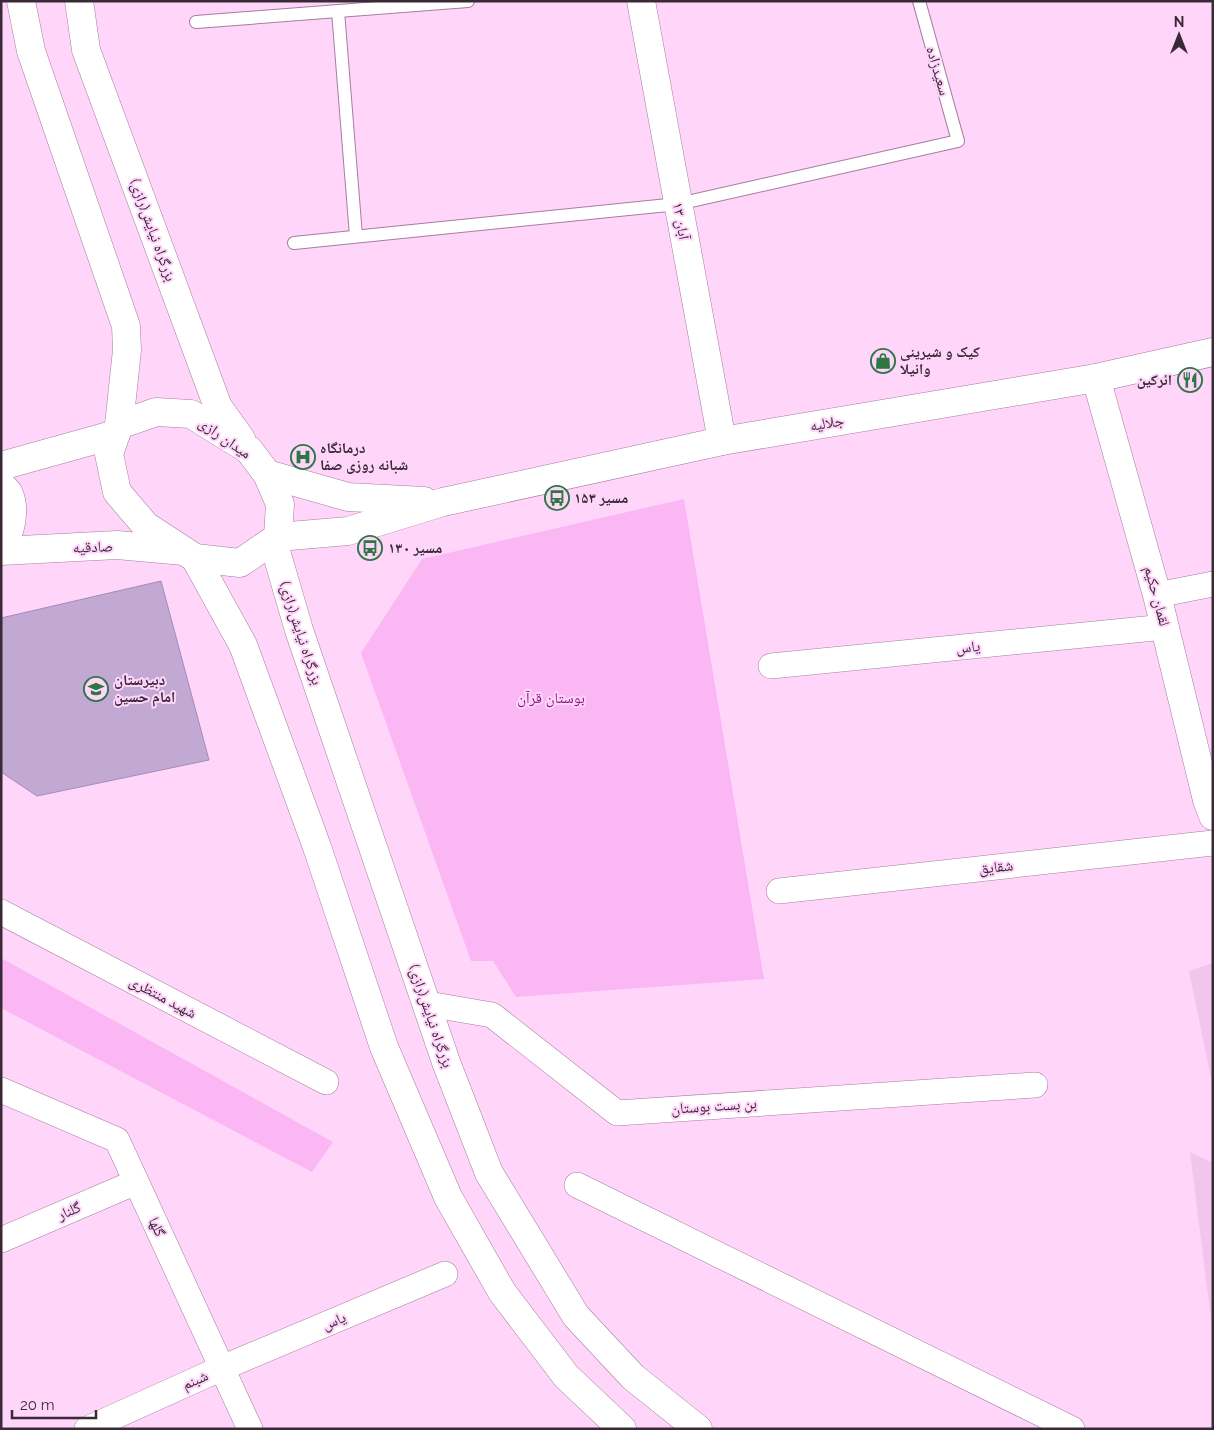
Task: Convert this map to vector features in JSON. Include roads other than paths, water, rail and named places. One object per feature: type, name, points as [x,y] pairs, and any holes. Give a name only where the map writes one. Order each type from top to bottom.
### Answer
[{"type":"main road","points":[[20,1],[31,51],[126,326],[127,350],[117,430],[109,454],[117,492],[146,526],[190,554],[240,563],[276,539],[348,531],[442,502]]},
{"type":"main road","name":"بزرگراه نیایش(رازی)","points":[[79,1],[86,50],[218,407],[249,450]]},
{"type":"main road","name":"۱۳ آبان","points":[[640,1],[722,441]]},
{"type":"main road","name":"جلالیه","points":[[442,502],[722,441],[1096,378],[1213,352]]},
{"type":"main road","name":"لقمان حکیم","points":[[1096,378],[1157,595],[1211,805]]},
{"type":"main road","name":"میدان رازی","points":[[117,430],[156,412],[191,414],[249,450],[267,474],[280,504],[276,539]]},
{"type":"main road","points":[[1,466],[117,430]]},
{"type":"main road","points":[[267,474],[348,497],[442,502]]},
{"type":"main road","points":[[1,485],[9,494],[13,517],[6,540],[1,543]]},
{"type":"main road","name":"بزرگراه نیایش(رازی)","points":[[276,539],[299,630],[428,1004],[446,1062],[489,1174],[576,1316],[633,1377],[698,1429]]},
{"type":"main road","name":"صادقیه","points":[[1,551],[117,545],[190,554]]},
{"type":"main road","points":[[190,554],[243,645],[317,847],[384,1047],[448,1197],[502,1292],[566,1376],[622,1429]]},
{"type":"street","points":[[1157,595],[1213,584]]},
{"type":"street","name":"یاس","points":[[771,666],[1165,627]]},
{"type":"street","name":"شقایق","points":[[779,891],[1213,843]]},
{"type":"street","name":"شهید منتظری","points":[[1,912],[326,1082]]},
{"type":"street","name":"بن بست بوستان","points":[[428,1004],[492,1016],[616,1113],[1036,1084]]},
{"type":"street","name":"گلها","points":[[1,1090],[117,1140],[250,1429]]},
{"type":"street","name":"گلنار","points":[[1,1240],[136,1182]]},
{"type":"street","points":[[577,1185],[1072,1429]]},
{"type":"street","name":"یاس","points":[[222,1368],[446,1274]]},
{"type":"street","name":"شبنم","points":[[87,1429],[222,1368]]},
{"type":"lane","points":[[196,22],[468,1]]},
{"type":"lane","name":"سعیدزاده","points":[[678,204],[958,142],[919,1]]},
{"type":"lane","points":[[338,11],[356,236]]},
{"type":"lane","points":[[294,243],[678,204]]},
{"type":"place","name":"کیک و شیرینی وانیلا","points":[[883,361]]},
{"type":"place","name":"ائرکین","points":[[1190,380]]},
{"type":"place","name":"درمانگاه شبانه روزی صفا","points":[[303,457]]},
{"type":"place","name":"مسیر ۱۵۳","points":[[557,498]]},
{"type":"place","name":"مسیر ۱۳۰","points":[[370,548]]},
{"type":"place","name":"دبیرستان امام حسین","points":[[96,689]]},
{"type":"park label","name":"بوستان قرآن","points":[[551,698]]}]
